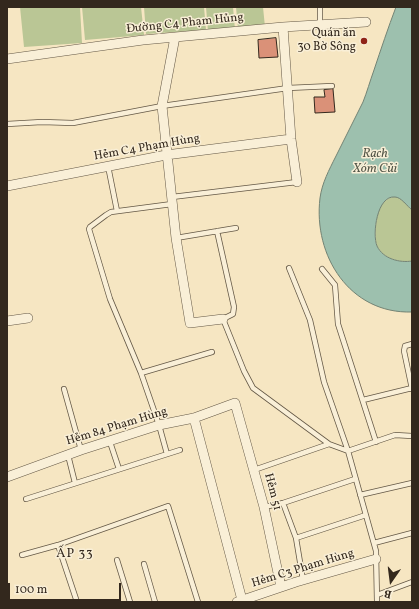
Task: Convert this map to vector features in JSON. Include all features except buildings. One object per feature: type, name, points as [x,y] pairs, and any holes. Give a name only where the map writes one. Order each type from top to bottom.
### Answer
[{"type":"street","name":"Đường C4 Phạm Hủng","points":[[7,59],[143,40],[320,24],[366,22]]},
{"type":"street","points":[[283,27],[291,139],[297,182]]},
{"type":"street","points":[[175,37],[162,106],[176,238],[190,323],[223,319]]},
{"type":"street","name":"Hẻm C4 Phạm Hùng","points":[[7,186],[166,154],[291,139]]},
{"type":"street","points":[[7,321],[28,318]]},
{"type":"street","name":"Hẻm 84 Phạm Hùng","points":[[7,477],[81,450],[159,426],[194,418],[235,403]]},
{"type":"street","name":"Hẻm 51","points":[[235,403],[264,507],[281,587]]},
{"type":"street","points":[[194,418],[239,601]]},
{"type":"street","name":"Hẻm C3 Phạm Hùng","points":[[239,601],[303,580],[376,559]]},
{"type":"lane","points":[[320,7],[320,24]]},
{"type":"lane","points":[[7,124],[42,122],[73,123],[162,106],[288,88],[332,86]]},
{"type":"lane","points":[[108,166],[117,211]]},
{"type":"lane","points":[[167,454],[141,373],[110,299],[89,229],[106,215],[117,211],[297,182]]},
{"type":"lane","points":[[176,238],[236,228]]},
{"type":"lane","points":[[217,231],[234,307],[233,314],[223,319],[244,371],[253,388],[329,444],[348,451],[395,435],[412,436]]},
{"type":"lane","points":[[289,268],[310,320],[324,382],[348,451],[374,543],[377,602]]},
{"type":"lane","points":[[322,269],[335,285],[338,324],[376,442]]},
{"type":"lane","points":[[363,400],[412,389],[404,351],[405,346],[412,344]]},
{"type":"lane","points":[[141,373],[212,352]]},
{"type":"lane","points":[[64,389],[81,450]]},
{"type":"lane","points":[[404,435],[412,431]]},
{"type":"lane","points":[[110,442],[119,469]]},
{"type":"lane","points":[[254,470],[329,444]]},
{"type":"lane","points":[[26,499],[180,450]]},
{"type":"lane","points":[[68,455],[75,483]]},
{"type":"lane","points":[[264,507],[283,503],[355,479]]},
{"type":"lane","points":[[360,495],[412,483]]},
{"type":"lane","points":[[283,503],[296,538],[303,580]]},
{"type":"lane","points":[[22,555],[58,545],[168,506],[198,602]]},
{"type":"lane","points":[[296,538],[366,515]]},
{"type":"lane","points":[[374,543],[412,533]]},
{"type":"lane","points":[[58,545],[77,602]]},
{"type":"lane","points":[[117,560],[130,602]]},
{"type":"lane","points":[[144,564],[155,602]]},
{"type":"lane","points":[[377,596],[412,582]]},
{"type":"shaded area","points":[[20,7],[80,7],[82,43],[24,47]]},
{"type":"shaded area","points":[[82,7],[141,7],[144,35],[85,40]]},
{"type":"shaded area","points":[[144,7],[204,7],[206,30],[146,34]]},
{"type":"shaded area","points":[[206,7],[233,7],[235,30],[208,32]]},
{"type":"shaded area","points":[[236,7],[263,7],[265,27],[238,29]]},
{"type":"shaded area","points":[[395,196],[400,198],[412,210],[412,261],[397,261],[388,257],[383,254],[376,243],[377,215],[380,207],[385,201]]},
{"type":"water","name":"Rạch Xóm Củi","points":[[396,7],[412,7],[412,210],[399,198],[389,198],[380,208],[377,216],[375,233],[377,246],[383,254],[397,261],[412,261],[412,312],[390,310],[370,303],[354,292],[340,278],[330,260],[323,241],[319,220],[320,198],[324,182],[363,102]]},
{"type":"place","name":"Quán ăn 30 Bờ Sông","points":[[364,41]]},
{"type":"district","name":"ẤP 33","points":[[75,555]]}]
